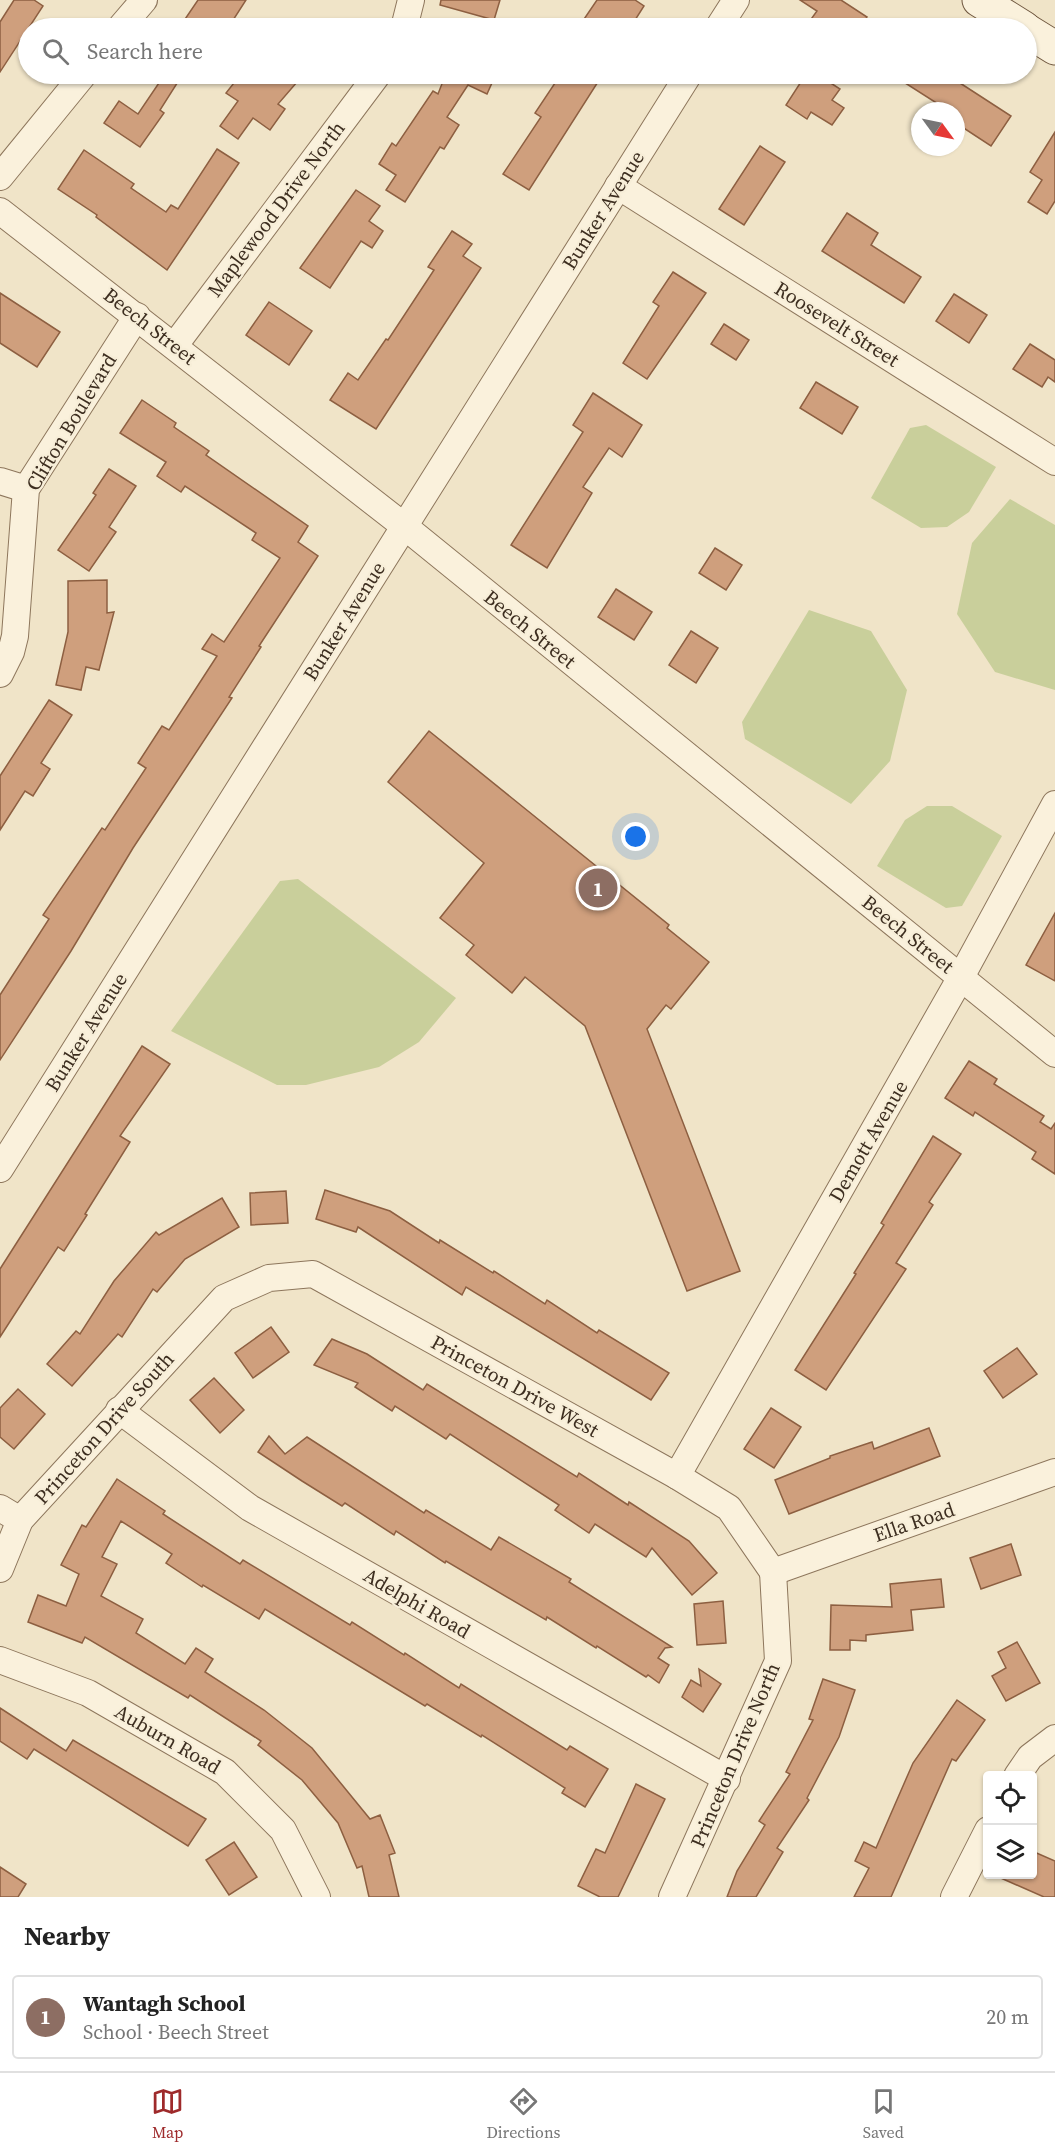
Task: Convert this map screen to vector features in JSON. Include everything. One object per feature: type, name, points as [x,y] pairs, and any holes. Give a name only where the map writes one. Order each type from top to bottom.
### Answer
[{"type":"main road","points":[[980,0],[1008,18]]},
{"type":"main road","points":[[1037,37],[1055,48]]},
{"type":"street","points":[[129,18],[144,0]]},
{"type":"street","points":[[406,18],[411,0]]},
{"type":"street","points":[[724,18],[736,0]]},
{"type":"street","points":[[0,177],[76,84]]},
{"type":"street","name":"Maplewood Drive North","points":[[175,345],[371,84]]},
{"type":"street","name":"Bunker Avenue","points":[[0,1168],[683,84]]},
{"type":"street","name":"Roosevelt Street","points":[[618,186],[1055,462]]},
{"type":"street","name":"Beech Street","points":[[0,211],[175,345],[404,526],[1055,1054]]},
{"type":"street","name":"Clifton Boulevard","points":[[0,674],[11,652],[15,636],[26,489],[137,316]]},
{"type":"street","points":[[0,481],[26,489]]},
{"type":"street","name":"Demott Avenue","points":[[677,1476],[961,977],[1055,804]]},
{"type":"street","name":"Princeton Drive West","points":[[224,1298],[269,1278],[313,1274],[677,1476],[729,1508],[773,1572]]},
{"type":"street","name":"Princeton Drive South","points":[[0,1569],[10,1514],[119,1410],[224,1298]]},
{"type":"street","name":"Adelphi Road","points":[[119,1410],[250,1508],[727,1779]]},
{"type":"street","name":"Ella Road","points":[[773,1572],[1055,1472]]},
{"type":"street","name":"Princeton Drive North","points":[[672,1897],[727,1779],[778,1661],[773,1572]]},
{"type":"street","name":"Auburn Road","points":[[0,1660],[88,1693],[225,1772],[283,1830],[317,1897]]},
{"type":"street","points":[[1020,1771],[1030,1757],[1055,1737]]},
{"type":"street","points":[[954,1897],[983,1838]]},
{"type":"green space","points":[[926,425],[996,467],[969,512],[947,527],[921,528],[871,498],[910,428]]},
{"type":"green space","points":[[1010,499],[1055,525],[1055,690],[995,672],[957,614],[972,543]]},
{"type":"green space","points":[[809,610],[871,631],[907,690],[890,761],[851,804],[745,739],[742,722]]},
{"type":"green space","points":[[927,806],[952,806],[1002,836],[962,906],[946,908],[877,866],[905,820]]},
{"type":"green space","points":[[298,879],[456,998],[419,1042],[379,1067],[306,1085],[277,1085],[171,1031],[280,881]]},
{"type":"building","points":[[14,0],[34,0],[43,6],[35,18],[18,18],[18,44],[0,72],[0,22]]},
{"type":"building","points":[[198,0],[246,0],[234,18],[186,18]]},
{"type":"building","points":[[441,0],[500,0],[495,18],[487,18],[440,5]]},
{"type":"building","points":[[597,0],[635,0],[644,6],[636,18],[585,18]]},
{"type":"building","points":[[800,0],[841,0],[867,17],[812,18],[817,11]]},
{"type":"building","points":[[158,84],[177,84],[160,110],[164,113],[140,147],[104,123],[119,101],[138,114]]},
{"type":"building","points":[[233,84],[295,84],[278,104],[285,109],[270,130],[253,118],[238,139],[220,126],[238,101],[226,93]]},
{"type":"building","points":[[442,84],[492,84],[487,94],[468,85],[447,117],[459,125],[444,149],[440,147],[405,202],[386,190],[396,175],[379,164],[392,143],[396,146],[433,91],[438,94]]},
{"type":"building","points":[[554,84],[597,84],[529,190],[503,174],[541,117],[535,113]]},
{"type":"building","points":[[800,84],[832,84],[840,89],[832,100],[844,108],[832,125],[811,112],[807,119],[786,105]]},
{"type":"building","points":[[907,84],[962,84],[1011,116],[991,146],[965,129],[965,102],[935,102]]},
{"type":"building","points":[[1055,132],[1055,201],[1047,214],[1028,202],[1042,180],[1030,172]]},
{"type":"building","points":[[760,146],[785,162],[744,225],[719,209]]},
{"type":"building","points":[[217,149],[239,163],[167,270],[96,217],[97,215],[58,189],[84,150],[134,184],[131,188],[166,212],[171,205],[178,209]]},
{"type":"building","points":[[356,190],[380,206],[369,221],[383,231],[372,248],[361,241],[330,288],[300,268]]},
{"type":"building","points":[[847,213],[878,233],[871,245],[921,277],[904,303],[822,251]]},
{"type":"building","points":[[452,231],[472,244],[463,256],[481,268],[376,429],[330,400],[348,373],[358,380],[386,339],[388,340],[434,270],[428,267]]},
{"type":"building","points":[[673,272],[706,293],[647,379],[623,363],[659,306],[653,302]]},
{"type":"building","points":[[0,293],[60,332],[37,367],[0,343]]},
{"type":"building","points":[[954,294],[987,315],[969,343],[936,321]]},
{"type":"building","points":[[269,302],[312,331],[289,365],[246,335]]},
{"type":"building","points":[[724,324],[749,340],[736,360],[711,344]]},
{"type":"building","points":[[1030,344],[1055,360],[1055,382],[1048,377],[1042,387],[1013,369]]},
{"type":"building","points":[[816,382],[858,407],[842,434],[800,408]]},
{"type":"building","points":[[593,393],[642,425],[622,457],[609,448],[583,487],[592,493],[547,568],[511,545],[583,432],[573,425]]},
{"type":"building","points":[[142,400],[176,423],[174,427],[209,451],[206,455],[308,526],[298,542],[318,556],[259,646],[261,647],[229,697],[232,698],[133,848],[71,951],[0,1060],[0,995],[49,919],[43,915],[102,828],[105,830],[146,768],[138,763],[162,726],[169,730],[217,656],[202,649],[212,634],[224,642],[280,558],[252,540],[256,533],[185,486],[181,492],[157,476],[166,462],[120,433]]},
{"type":"building","points":[[109,469],[136,486],[109,527],[116,532],[89,571],[58,550],[96,495],[93,493]]},
{"type":"building","points":[[715,548],[742,565],[726,590],[699,573]]},
{"type":"building","points":[[107,580],[107,613],[114,612],[99,670],[86,667],[81,690],[56,685],[68,632],[68,581]]},
{"type":"building","points":[[616,589],[652,612],[634,640],[598,617]]},
{"type":"building","points":[[691,631],[718,648],[696,683],[669,665]]},
{"type":"building","points":[[49,700],[72,715],[41,763],[50,769],[33,796],[25,791],[0,830],[0,776]]},
{"type":"building","points":[[429,731],[669,925],[667,928],[709,962],[671,1009],[666,1005],[647,1029],[740,1271],[687,1291],[585,1026],[525,977],[512,993],[466,955],[474,945],[440,918],[484,863],[388,782]]},
{"type":"building","points":[[1055,913],[1055,981],[1026,965]]},
{"type":"building","points":[[142,1046],[170,1064],[120,1136],[130,1142],[85,1214],[87,1215],[64,1251],[58,1247],[0,1337],[0,1269]]},
{"type":"building","points":[[969,1061],[997,1079],[994,1084],[1044,1116],[1040,1122],[1051,1129],[1055,1123],[1055,1174],[1032,1159],[1036,1152],[975,1112],[973,1116],[945,1098]]},
{"type":"building","points":[[933,1136],[961,1154],[929,1202],[933,1205],[896,1263],[906,1269],[826,1390],[795,1370],[856,1274],[854,1273],[884,1225],[881,1223]]},
{"type":"building","points":[[325,1190],[390,1211],[439,1243],[440,1240],[493,1273],[494,1271],[545,1304],[547,1300],[597,1333],[599,1330],[669,1373],[651,1400],[466,1287],[462,1295],[358,1227],[356,1232],[316,1219]]},
{"type":"building","points":[[286,1191],[288,1223],[251,1225],[250,1193]]},
{"type":"building","points":[[222,1198],[239,1227],[185,1259],[157,1292],[153,1289],[122,1337],[118,1334],[72,1386],[47,1364],[76,1331],[80,1334],[114,1281],[156,1232],[159,1235]]},
{"type":"building","points":[[271,1327],[289,1352],[253,1378],[235,1353]]},
{"type":"building","points":[[332,1339],[367,1354],[423,1390],[427,1384],[577,1477],[579,1473],[628,1505],[629,1502],[689,1541],[717,1573],[692,1595],[652,1548],[646,1557],[595,1524],[589,1533],[555,1510],[559,1505],[450,1434],[446,1439],[395,1406],[392,1411],[355,1387],[358,1383],[314,1365]]},
{"type":"building","points":[[1017,1348],[1037,1374],[1003,1398],[984,1371]]},
{"type":"building","points":[[214,1378],[244,1410],[220,1433],[190,1400]]},
{"type":"building","points":[[18,1389],[45,1414],[14,1449],[0,1437],[0,1408]]},
{"type":"building","points":[[771,1408],[801,1427],[774,1468],[744,1449]]},
{"type":"building","points":[[929,1428],[940,1456],[789,1514],[775,1480],[830,1458],[830,1456],[872,1442],[874,1449]]},
{"type":"building","points":[[269,1436],[285,1454],[307,1437],[424,1513],[426,1510],[491,1550],[499,1537],[571,1579],[569,1582],[672,1647],[665,1648],[658,1658],[669,1665],[659,1683],[597,1646],[596,1648],[547,1617],[546,1620],[446,1561],[445,1563],[396,1531],[394,1535],[345,1503],[342,1506],[302,1481],[258,1452]]},
{"type":"building","points":[[117,1479],[165,1511],[163,1514],[240,1564],[243,1560],[350,1625],[352,1622],[404,1655],[405,1653],[459,1688],[461,1684],[567,1750],[570,1746],[608,1769],[585,1807],[562,1793],[565,1788],[482,1735],[481,1737],[427,1704],[425,1706],[265,1609],[259,1619],[203,1585],[202,1587],[166,1563],[172,1554],[121,1521],[102,1557],[117,1564],[101,1596],[143,1619],[136,1633],[185,1664],[196,1648],[213,1659],[205,1672],[264,1710],[312,1748],[370,1819],[380,1815],[395,1853],[389,1855],[399,1897],[369,1897],[362,1866],[357,1868],[338,1823],[302,1780],[258,1745],[261,1741],[190,1695],[188,1698],[85,1637],[82,1643],[28,1622],[38,1595],[66,1606],[79,1574],[61,1565],[82,1525],[86,1527]]},
{"type":"building","points":[[1011,1544],[1021,1575],[981,1589],[970,1558]]},
{"type":"building","points":[[941,1579],[944,1607],[911,1610],[913,1630],[866,1635],[866,1641],[850,1640],[850,1650],[830,1650],[831,1605],[892,1607],[890,1584]]},
{"type":"building","points":[[723,1601],[726,1643],[697,1645],[694,1604]]},
{"type":"building","points":[[1017,1642],[1040,1683],[1006,1701],[992,1676],[1006,1668],[998,1652]]},
{"type":"building","points":[[699,1669],[721,1684],[703,1712],[682,1697],[691,1680],[701,1686]]},
{"type":"building","points":[[823,1679],[855,1690],[839,1737],[807,1798],[809,1800],[777,1848],[783,1852],[756,1897],[727,1897],[737,1871],[765,1825],[759,1821],[790,1774],[786,1772],[813,1720],[809,1719]]},
{"type":"building","points":[[957,1700],[985,1720],[956,1761],[952,1759],[891,1897],[854,1897],[869,1868],[855,1861],[864,1842],[876,1848],[913,1763]]},
{"type":"building","points":[[0,1708],[66,1751],[73,1740],[206,1819],[188,1846],[34,1749],[27,1759],[0,1741]]},
{"type":"building","points":[[636,1784],[665,1799],[618,1897],[600,1897],[578,1886],[596,1849],[605,1853]]},
{"type":"building","points":[[234,1842],[257,1877],[229,1895],[206,1860]]},
{"type":"building","points":[[1037,1853],[1055,1861],[1055,1897],[1044,1897],[1003,1879],[1037,1879]]},
{"type":"building","points":[[0,1867],[26,1884],[18,1897],[0,1897]]},
{"type":"place","name":"Wantagh School","points":[[598,888]]}]
